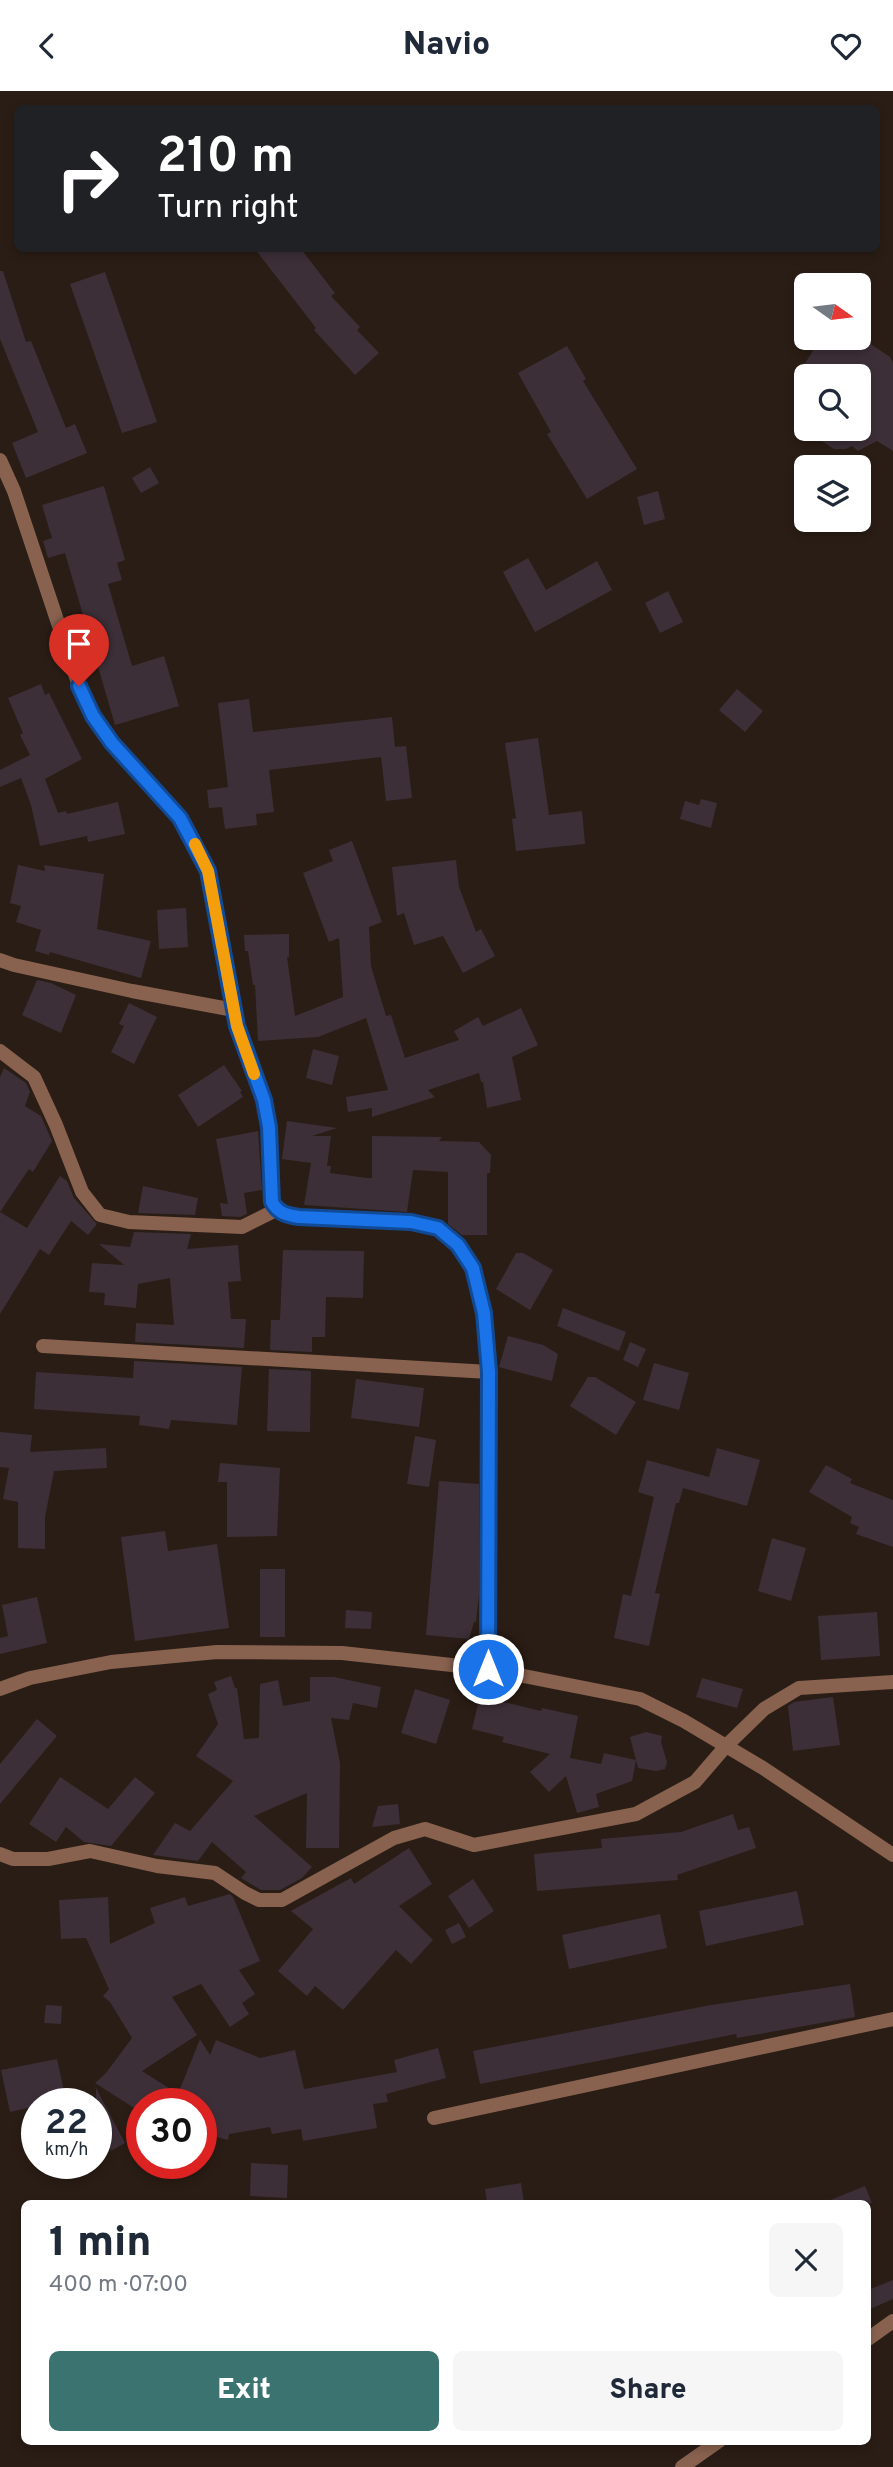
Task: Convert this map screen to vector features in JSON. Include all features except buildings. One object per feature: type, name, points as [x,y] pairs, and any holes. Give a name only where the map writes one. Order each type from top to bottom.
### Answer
[{"type":"street","points":[[0,460],[14,491],[79,686],[93,716],[112,743],[180,818],[208,871],[237,1026],[264,1100],[269,1127],[272,1202],[276,1210],[299,1217],[411,1222],[438,1228],[458,1245],[473,1268],[484,1313],[489,1372],[488,1669]]},
{"type":"street","points":[[0,960],[132,991],[234,1010]]},
{"type":"street","points":[[0,1051],[34,1077],[82,1192],[100,1215],[129,1222],[242,1227],[276,1210]]},
{"type":"street","points":[[43,1346],[489,1372]]},
{"type":"street","points":[[0,1689],[30,1678],[111,1662],[217,1652],[342,1653],[488,1669],[640,1699],[684,1721],[763,1768],[893,1855]]},
{"type":"street","points":[[0,1854],[13,1859],[48,1859],[90,1851],[157,1866],[215,1873],[259,1900],[282,1900],[394,1838],[425,1829],[474,1845],[636,1814],[695,1782],[726,1746],[764,1709],[799,1688],[893,1682]]},
{"type":"street","points":[[434,2118],[893,2019]]},
{"type":"street","points":[[871,2337],[893,2321]]},
{"type":"street","points":[[682,2467],[713,2445]]},
{"type":"slow traffic","points":[[195,844],[208,871],[214,894],[237,1026],[254,1074]]},
{"type":"route","points":[[79,686],[93,716],[112,743],[180,818],[208,871],[237,1026],[264,1100],[269,1127],[272,1202],[276,1210],[299,1217],[411,1222],[438,1228],[458,1245],[473,1268],[484,1313],[489,1372],[488,1669]]}]
